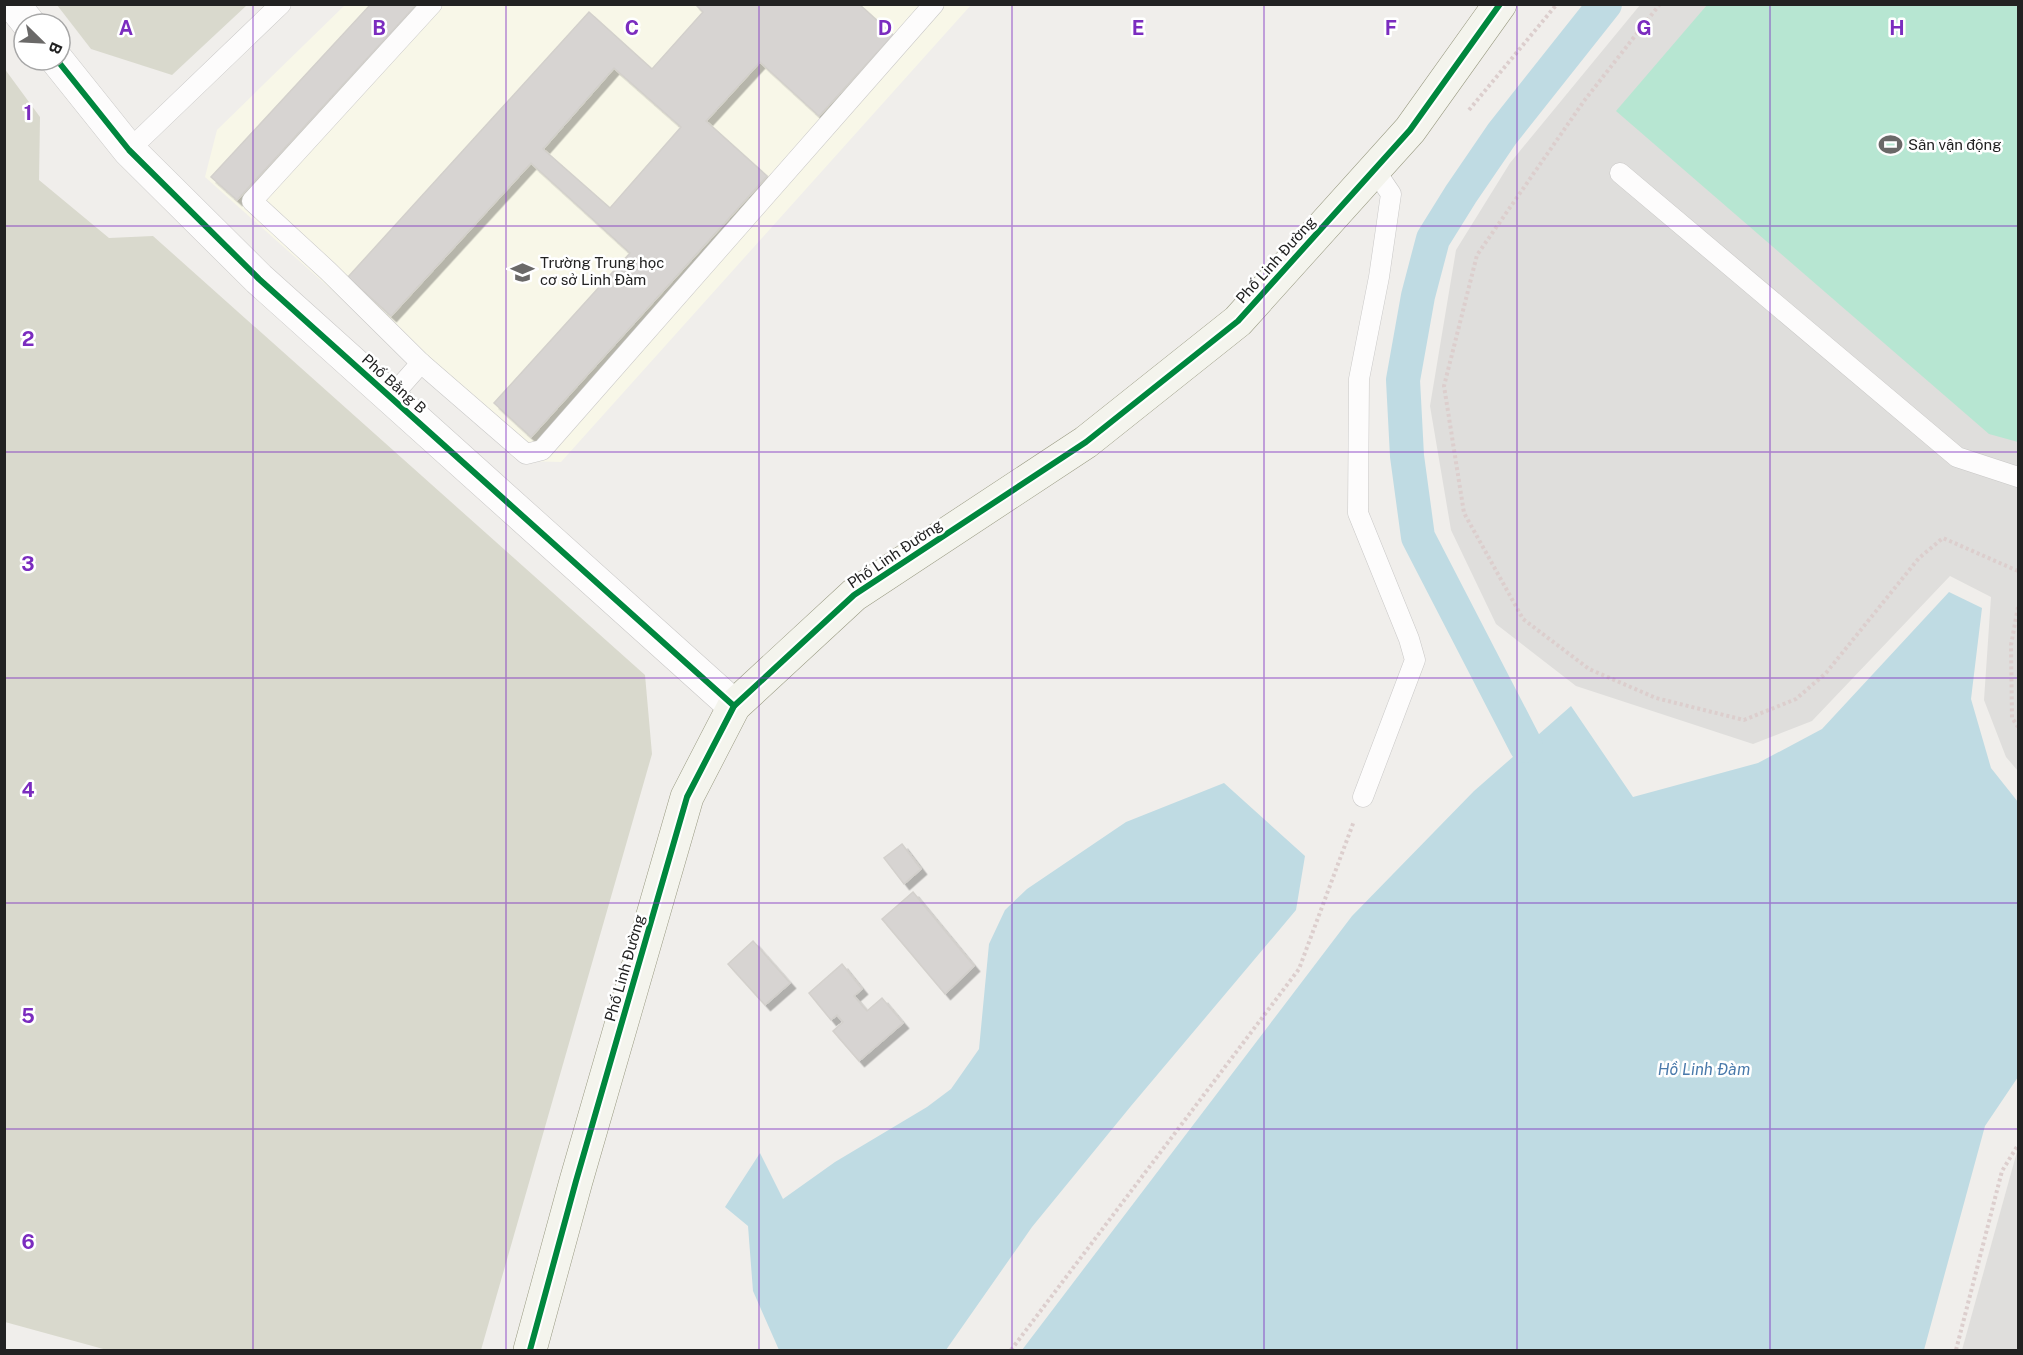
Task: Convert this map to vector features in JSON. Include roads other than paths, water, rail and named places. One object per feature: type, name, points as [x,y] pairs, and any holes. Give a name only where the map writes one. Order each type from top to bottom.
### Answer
[{"type":"street","name":"Phố Linh Đường","points":[[530,1350],[687,796],[734,706],[854,595],[1086,442],[1238,321],[1410,129],[1500,4]]},
{"type":"street","name":"Phố Bằng B","points":[[67,72],[129,150],[259,279],[734,706]]},
{"type":"lane","points":[[129,150],[281,4]]},
{"type":"lane","points":[[432,4],[252,201],[328,271],[421,363],[526,454],[542,450],[934,4]]},
{"type":"lane","points":[[1363,797],[1415,660],[1409,639],[1358,513],[1359,379],[1379,277],[1391,194],[1374,169]]},
{"type":"lane","points":[[1620,173],[1957,457],[2019,477]]},
{"type":"lane","points":[[391,397],[421,363]]},
{"type":"water","name":"Hồ Linh Đàm","points":[[1949,592],[1982,608],[1971,699],[1991,768],[2018,802],[2018,1077],[1985,1126],[1924,1350],[1022,1350],[1352,916],[1474,791],[1571,706],[1633,797],[1758,763],[1822,729]]},
{"type":"water","points":[[1224,783],[1305,856],[1296,910],[1032,1227],[946,1350],[779,1350],[753,1291],[748,1226],[725,1207],[760,1153],[783,1199],[835,1162],[927,1107],[951,1089],[979,1049],[989,944],[1005,910],[1027,889],[1126,822]]},
{"type":"waterway","points":[[1526,746],[1418,537],[1407,456],[1403,380],[1418,296],[1433,239],[1502,134],[1605,4]]},
{"type":"place","name":"Sân vận động","points":[[1890,145]]},
{"type":"place","name":"Trường Trung học cơ sở Linh Đàm","points":[[522,272]]}]
